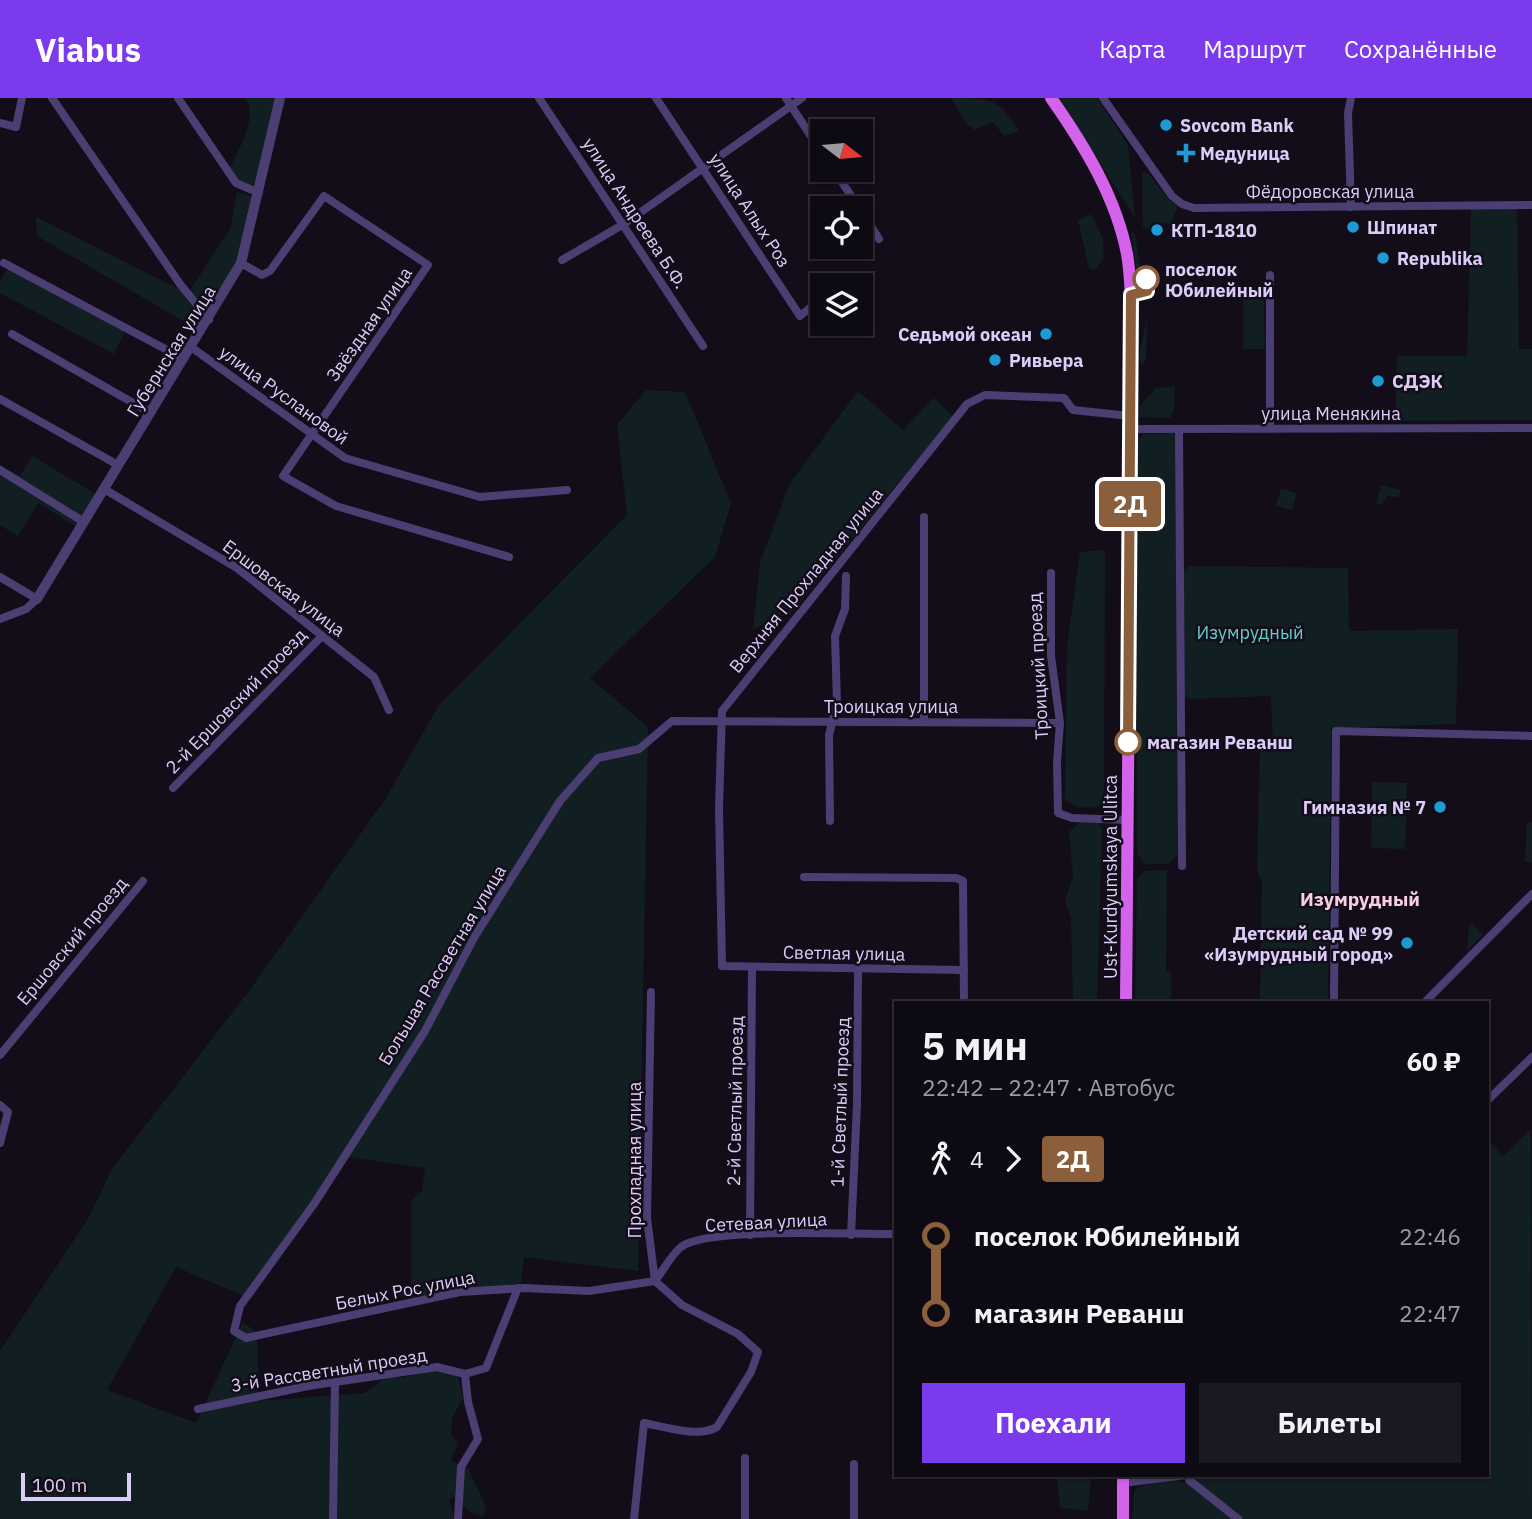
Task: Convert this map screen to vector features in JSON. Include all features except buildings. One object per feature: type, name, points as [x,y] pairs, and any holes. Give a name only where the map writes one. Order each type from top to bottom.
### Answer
[{"type":"main road","name":"Ust-Kurdyumskaya Ulitca","points":[[1051,98],[1106,190],[1124,240],[1131,295],[1126,1001]]},
{"type":"main road","points":[[1123,1479],[1123,1519]]},
{"type":"street","points":[[0,123],[16,127],[22,98]]},
{"type":"street","points":[[52,98],[180,284],[209,320]]},
{"type":"street","points":[[178,98],[236,183],[259,193]]},
{"type":"street","name":"Губернская улица","points":[[37,599],[242,263],[279,98]]},
{"type":"street","name":"улица Андреева Б.Ф.","points":[[539,98],[703,346]]},
{"type":"street","name":"улица Алых Роз","points":[[656,98],[800,316],[810,308]]},
{"type":"street","points":[[562,260],[624,223],[788,102],[802,98]]},
{"type":"street","name":"Фёдоровская улица","points":[[1103,98],[1172,196],[1182,204],[1194,208],[1532,205]]},
{"type":"street","points":[[1351,98],[1348,113],[1351,207]]},
{"type":"street","points":[[788,102],[810,135]]},
{"type":"street","name":"Звёздная улица","points":[[242,263],[262,275],[270,271],[324,196],[428,265],[312,434]]},
{"type":"street","points":[[873,230],[879,239]]},
{"type":"street","points":[[4,263],[184,359]]},
{"type":"street","points":[[1269,428],[1270,275]]},
{"type":"street","points":[[12,334],[151,413]]},
{"type":"street","name":"улица Руслановой","points":[[191,347],[345,458],[480,497],[567,490]]},
{"type":"street","name":"Верхняя Прохладная улица","points":[[722,966],[719,808],[722,711],[967,404],[985,395],[1065,398],[1073,410],[1130,422]]},
{"type":"street","points":[[0,399],[118,465]]},
{"type":"street","name":"улица Менякина","points":[[1130,422],[1180,430],[1532,428]]},
{"type":"street","points":[[1180,430],[1182,866]]},
{"type":"street","points":[[312,434],[283,476],[336,506],[509,557]]},
{"type":"street","points":[[0,470],[84,522]]},
{"type":"street","name":"Ершовская улица","points":[[104,489],[237,568],[374,677],[389,710]]},
{"type":"street","points":[[924,517],[924,721]]},
{"type":"street","name":"Троицкий проезд","points":[[1051,573],[1049,618],[1055,701],[1060,723],[1056,762],[1058,813],[1072,818],[1127,820]]},
{"type":"street","points":[[830,821],[829,735],[837,704],[835,636],[845,609],[846,576]]},
{"type":"street","points":[[0,577],[37,599],[26,609],[0,620]]},
{"type":"street","name":"2-й Ершовский проезд","points":[[173,788],[322,636]]},
{"type":"street","name":"Троицкая улица","points":[[722,722],[833,720],[1060,723]]},
{"type":"street","name":"Большая Рассветная улица","points":[[246,1338],[234,1331],[240,1306],[314,1204],[425,1031],[475,936],[560,801],[598,758],[639,749],[672,721],[722,722]]},
{"type":"street","points":[[1334,1001],[1336,731],[1532,736]]},
{"type":"street","points":[[804,877],[956,878],[963,881],[964,1001]]},
{"type":"street","name":"Ершовский проезд","points":[[0,1055],[143,881]]},
{"type":"street","points":[[1426,1001],[1532,894]]},
{"type":"street","name":"Светлая улица","points":[[722,966],[964,971]]},
{"type":"street","name":"2-й Светлый проезд","points":[[750,1235],[752,967]]},
{"type":"street","name":"1-й Светлый проезд","points":[[851,1235],[858,1104],[858,970]]},
{"type":"street","name":"Прохладная улица","points":[[651,992],[647,1219],[655,1281]]},
{"type":"street","points":[[1489,1099],[1532,1057]]},
{"type":"street","points":[[0,1105],[8,1112],[0,1143]]},
{"type":"street","name":"Сетевая улица","points":[[655,1281],[681,1247],[699,1240],[750,1235],[894,1234]]},
{"type":"street","points":[[634,1519],[644,1423],[709,1432],[717,1427],[751,1372],[758,1352],[738,1334],[682,1305],[655,1281]]},
{"type":"street","name":"Белых Рос улица","points":[[246,1338],[460,1293],[519,1288],[589,1292],[655,1281]]},
{"type":"street","points":[[458,1519],[461,1467],[478,1439],[468,1402],[466,1374],[486,1368],[519,1288]]},
{"type":"street","name":"3-й Рассветный проезд","points":[[198,1409],[335,1382],[437,1367],[466,1374]]},
{"type":"street","points":[[333,1519],[335,1382]]},
{"type":"street","points":[[745,1458],[746,1519]]},
{"type":"street","points":[[854,1519],[855,1464]]},
{"type":"street","points":[[1123,1479],[1155,1477]]},
{"type":"street","points":[[1188,1477],[1238,1519]]},
{"type":"green space","points":[[246,98],[275,98],[256,184],[252,186],[238,179],[230,168],[249,124]]},
{"type":"green space","points":[[951,98],[992,102],[1005,112],[1019,131],[1004,136],[993,122],[975,130],[966,123]]},
{"type":"green space","points":[[1059,98],[1097,98],[1128,145],[1135,218]]},
{"type":"green space","points":[[1142,173],[1148,173],[1170,201],[1178,205],[1171,224],[1165,223],[1161,233],[1143,228]]},
{"type":"green space","points":[[237,192],[251,196],[254,201],[237,261],[209,310],[205,311],[189,292],[230,229]]},
{"type":"green space","points":[[1471,208],[1517,208],[1519,349],[1532,349],[1532,420],[1395,421],[1397,356],[1467,356]]},
{"type":"green space","points":[[1091,214],[1103,239],[1104,258],[1095,270],[1089,269],[1078,220]]},
{"type":"green space","points":[[36,217],[179,289],[199,315],[200,323],[197,329],[37,236]]},
{"type":"green space","points":[[1131,231],[1135,234],[1140,264],[1138,280]]},
{"type":"green space","points":[[8,268],[125,331],[114,354],[0,293],[0,281]]},
{"type":"green space","points":[[1243,294],[1264,295],[1265,349],[1243,349]]},
{"type":"green space","points":[[1147,318],[1146,360],[1142,365],[1139,356]]},
{"type":"green space","points":[[1175,386],[1174,411],[1170,418],[1139,417],[1139,407],[1156,388]]},
{"type":"green space","points":[[646,390],[685,392],[731,503],[715,557],[590,678],[648,727],[638,1271],[524,1257],[521,1283],[411,1299],[411,1201],[422,1191],[425,1168],[350,1157],[251,1299],[176,1267],[107,1390],[196,1423],[243,1322],[257,1333],[259,1401],[364,1393],[387,1377],[401,1378],[435,1369],[458,1376],[463,1398],[452,1418],[451,1435],[458,1442],[451,1461],[469,1469],[485,1505],[483,1516],[471,1513],[453,1496],[449,1501],[455,1519],[0,1519],[0,1351],[88,1219],[112,1169],[249,991],[386,798],[439,705],[627,515],[617,425]]},
{"type":"green space","points":[[858,391],[903,430],[934,398],[953,416],[792,612],[753,629],[760,563],[790,483]]},
{"type":"green space","points":[[1173,433],[1176,438],[1177,856],[1168,864],[1144,864],[1137,853],[1137,441],[1144,434]]},
{"type":"green space","points":[[32,456],[97,495],[77,527],[38,503],[18,536],[0,525],[0,465],[20,476]]},
{"type":"green space","points":[[1381,485],[1401,490],[1399,497],[1387,496],[1381,505],[1376,503]]},
{"type":"green space","points":[[1281,488],[1297,493],[1292,510],[1276,506]]},
{"type":"green space","points":[[1105,550],[1103,805],[1083,807],[1065,800],[1067,647],[1080,552]]},
{"type":"green space","name":"Изумрудный","points":[[1190,566],[1348,568],[1349,631],[1458,629],[1456,724],[1331,728],[1328,1001],[1260,1001],[1262,882],[1257,871],[1260,744],[1273,744],[1271,696],[1190,699],[1184,696],[1184,570]]},
{"type":"green space","points":[[1372,782],[1407,783],[1405,849],[1371,848]]},
{"type":"green space","points":[[1527,822],[1532,822],[1532,862],[1525,862]]},
{"type":"green space","points":[[1079,823],[1099,823],[1102,829],[1097,1001],[1073,1001],[1071,918],[1065,901],[1073,876],[1069,832]]},
{"type":"green space","points":[[1167,870],[1166,971],[1171,972],[1171,1001],[1135,1001],[1137,878],[1145,871]]},
{"type":"green space","points":[[1473,924],[1483,935],[1467,951],[1469,925]]},
{"type":"green space","points":[[1531,1129],[1532,1519],[1243,1519],[1199,1485],[1195,1477],[1489,1477],[1489,1142],[1503,1156]]},
{"type":"green space","points":[[1057,1477],[1091,1477],[1088,1511],[1060,1508]]},
{"type":"green space","points":[[1176,1480],[1189,1484],[1233,1519],[1132,1519],[1134,1492],[1139,1486]]},
{"type":"bus line","name":"2Д","points":[[1128,742],[1131,295],[1142,295],[1147,291],[1146,279]]},
{"type":"place","name":"Sovcom Bank","points":[[1166,125]]},
{"type":"place","name":"Медуница","points":[[1186,153]]},
{"type":"place","name":"Шпинат","points":[[1353,227]]},
{"type":"place","name":"КТП-1810","points":[[1157,230]]},
{"type":"place","name":"Republika","points":[[1383,258]]},
{"type":"place","name":"поселок Юбилейный","points":[[1146,279]]},
{"type":"place","name":"Седьмой океан","points":[[1046,334]]},
{"type":"place","name":"Ривьера","points":[[995,360]]},
{"type":"place","name":"СДЭК","points":[[1378,381]]},
{"type":"place","name":"магазин Реванш","points":[[1128,742]]},
{"type":"place","name":"Гимназия № 7","points":[[1440,807]]},
{"type":"place","name":"Детский сад № 99 «Изумрудный город»","points":[[1407,943]]},
{"type":"district","name":"Изумрудный","points":[[1360,899]]}]
